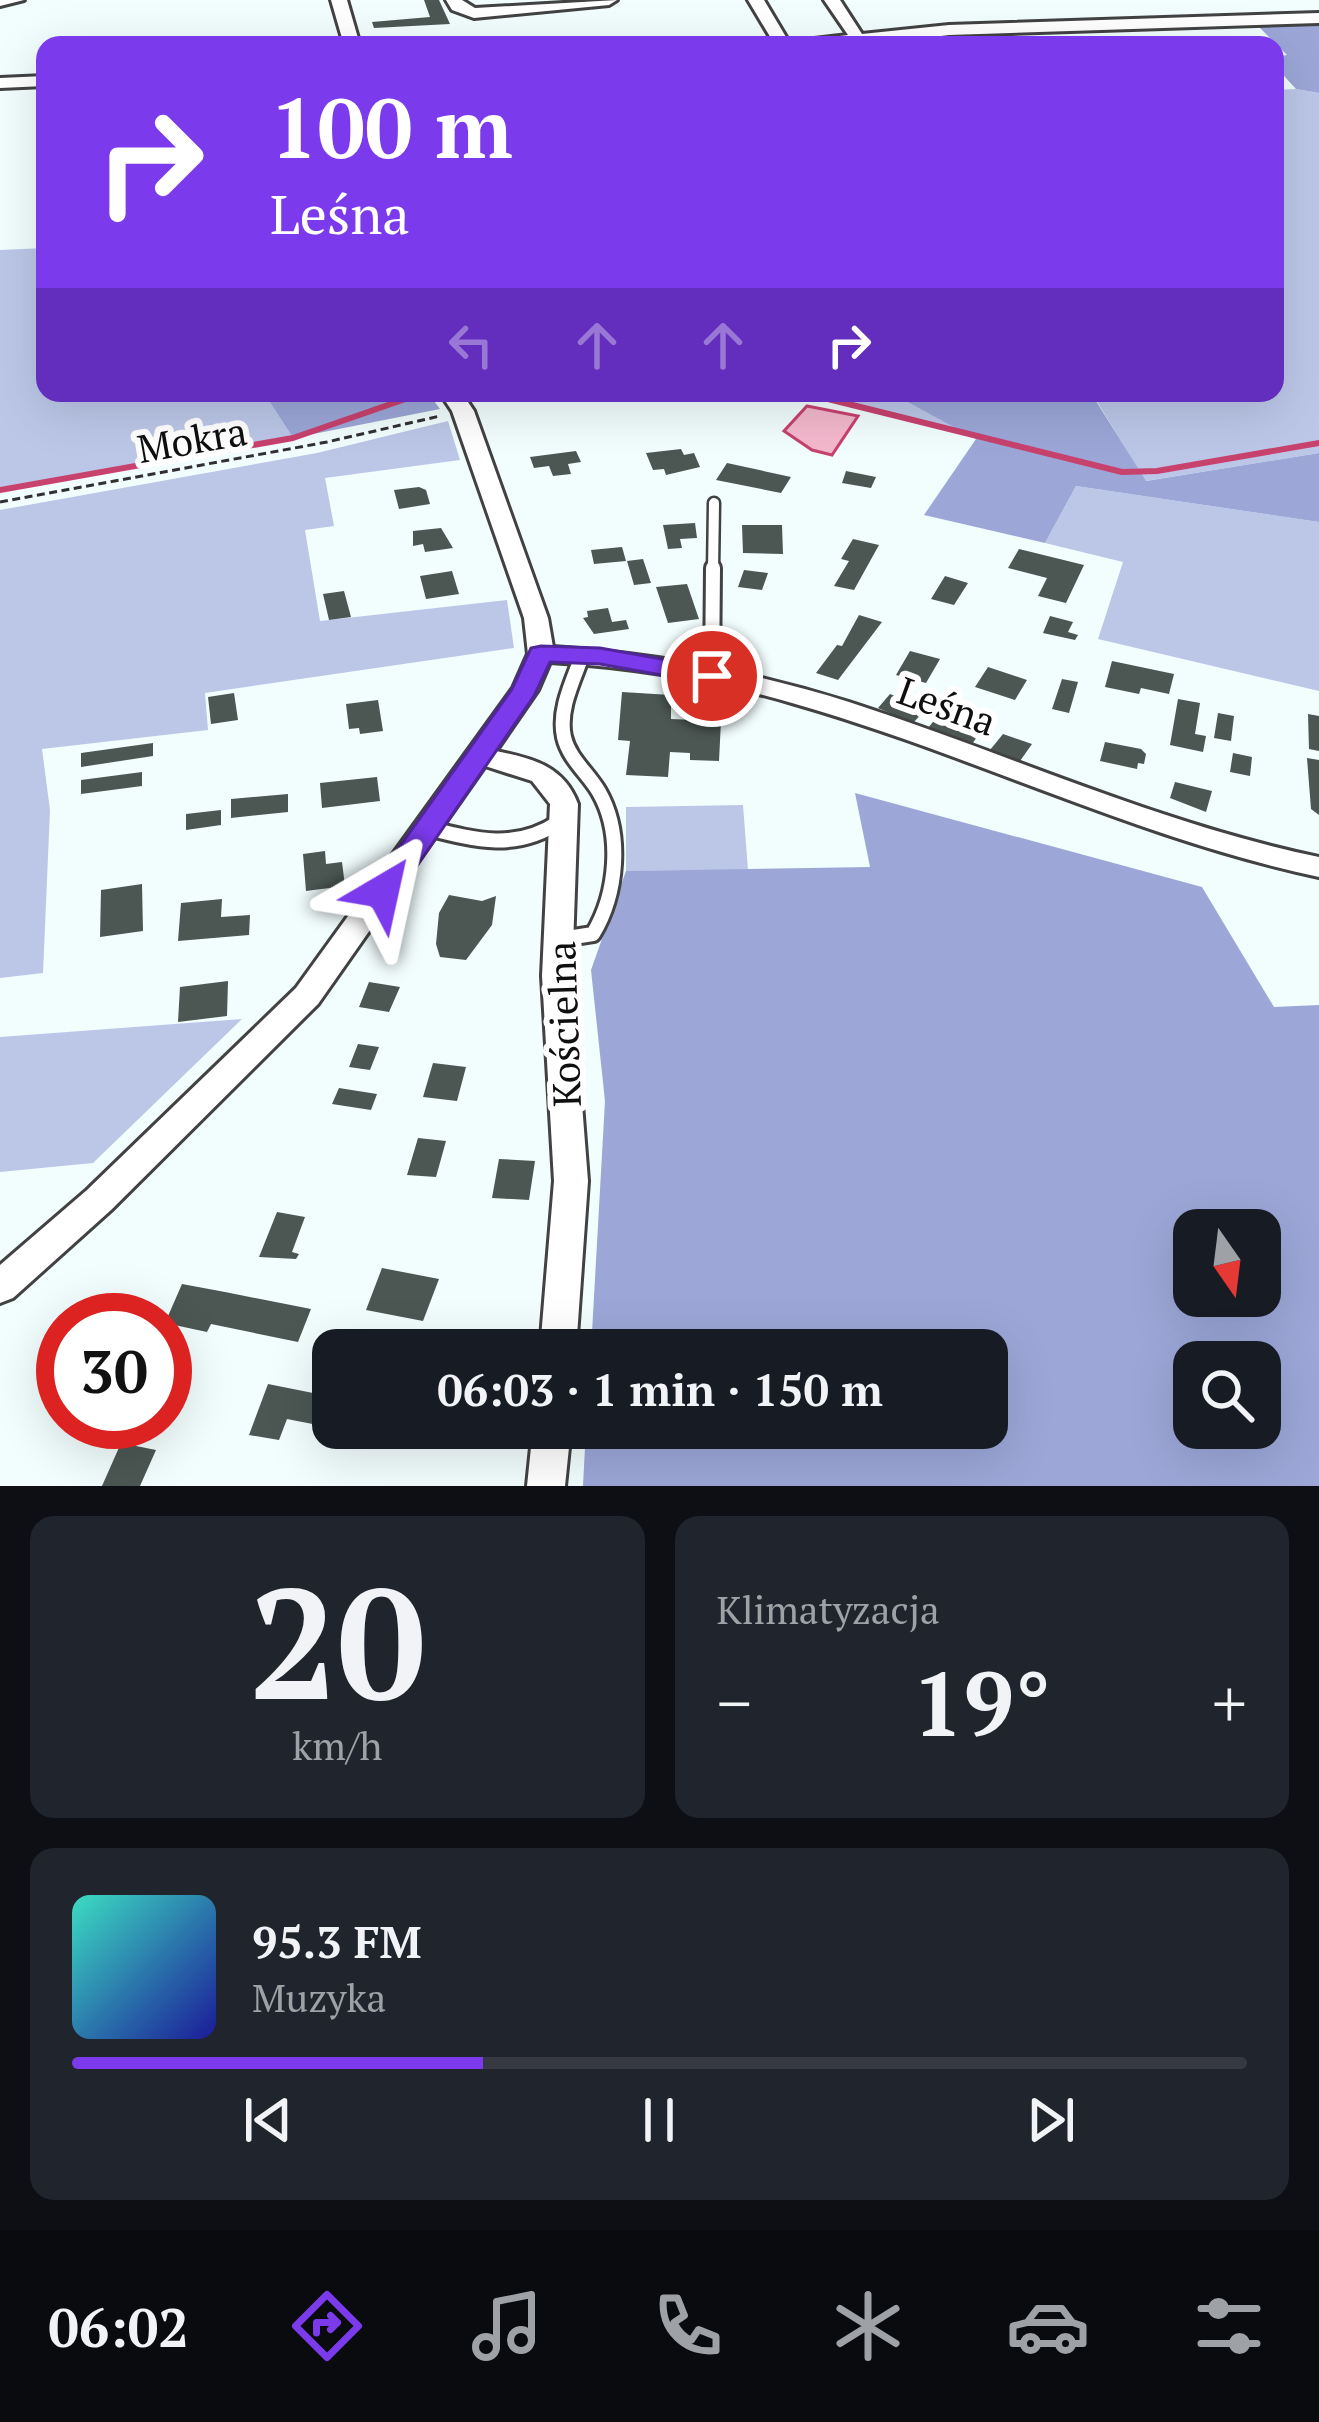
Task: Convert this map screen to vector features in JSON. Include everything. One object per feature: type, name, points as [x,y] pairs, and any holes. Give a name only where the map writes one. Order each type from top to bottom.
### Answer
[{"type":"street","points":[[0,1],[16,0]]},
{"type":"street","points":[[340,0],[350,36]]},
{"type":"street","points":[[454,0],[457,8],[474,13],[609,0]]},
{"type":"street","points":[[756,0],[778,36]]},
{"type":"street","points":[[832,0],[856,36]]},
{"type":"street","points":[[1082,9],[1093,25]]},
{"type":"street","points":[[908,36],[949,30],[1319,17]]},
{"type":"street","points":[[0,83],[36,81]]},
{"type":"street","points":[[0,1287],[99,1200],[307,996],[525,690],[541,654],[536,618],[457,402]]},
{"type":"street","name":"Leśna","points":[[541,654],[712,676],[837,707],[1228,848],[1319,867]]},
{"type":"street","points":[[478,756],[516,764],[552,780],[561,791],[564,818]]},
{"type":"street","name":"Kościelna","points":[[560,1329],[571,1181],[557,976],[564,818]]},
{"type":"street","points":[[546,1486],[550,1449]]},
{"type":"lane","points":[[712,676],[714,503]]},
{"type":"lane","points":[[561,939],[593,934],[604,920],[614,886],[602,796],[568,750],[563,731],[582,656]]},
{"type":"lane","points":[[428,828],[475,842],[514,844],[533,839],[564,818]]},
{"type":"path","name":"Mokra","points":[[0,502],[327,442],[457,402]]},
{"type":"shaded area","points":[[1319,21],[1319,93],[1296,89],[1284,76],[1284,36],[1268,36],[1255,23]]},
{"type":"shaded area","points":[[1284,90],[1319,93],[1319,453],[1145,481],[1097,402],[1284,402]]},
{"type":"shaded area","points":[[36,248],[36,402],[270,402],[293,438],[0,490],[0,250]]},
{"type":"shaded area","points":[[270,402],[435,402],[440,409],[293,438]]},
{"type":"shaded area","points":[[829,402],[908,402],[976,438]]},
{"type":"shaded area","points":[[908,402],[1097,402],[1146,481],[1319,453],[1319,522],[1076,486],[1045,543],[924,515],[976,439]]},
{"type":"shaded area","points":[[807,406],[858,416],[832,455],[812,450],[784,431]]},
{"type":"shaded area","points":[[448,421],[460,460],[325,478],[334,526],[305,530],[320,621],[507,600],[514,648],[205,693],[208,730],[42,749],[50,810],[43,973],[0,978],[0,510],[317,453]]},
{"type":"shaded area","points":[[1076,486],[1319,522],[1319,691],[1098,639],[1123,562],[1045,543]]},
{"type":"shaded area","points":[[855,793],[1202,887],[1274,1007],[1319,1005],[1319,1486],[583,1486],[585,1449],[1008,1449],[1008,1329],[592,1329],[605,1101],[591,970],[626,871],[870,867]]},
{"type":"shaded area","points":[[743,805],[748,870],[626,871],[626,807]]},
{"type":"shaded area","points":[[242,1019],[93,1163],[0,1172],[0,1037]]},
{"type":"building","points":[[424,0],[439,0],[450,24],[374,28],[372,22],[430,17]]},
{"type":"building","points":[[681,449],[684,455],[694,453],[700,467],[666,475],[664,469],[653,470],[646,453]]},
{"type":"building","points":[[576,451],[581,462],[568,464],[571,474],[553,476],[549,466],[534,468],[530,457]]},
{"type":"building","points":[[727,463],[791,477],[781,493],[716,480]]},
{"type":"building","points":[[846,471],[876,477],[871,488],[842,483]]},
{"type":"building","points":[[394,490],[426,490],[430,504],[399,509]]},
{"type":"building","points":[[695,523],[697,538],[680,539],[682,548],[668,549],[663,525]]},
{"type":"building","points":[[742,525],[782,525],[783,554],[743,553]]},
{"type":"building","points":[[441,528],[453,548],[425,552],[423,544],[413,546],[413,531]]},
{"type":"building","points":[[853,539],[879,545],[854,590],[834,586],[849,561],[841,559]]},
{"type":"building","points":[[622,547],[626,561],[594,564],[591,550]]},
{"type":"building","points":[[1019,549],[1084,565],[1066,603],[1038,596],[1047,578],[1008,568]]},
{"type":"building","points":[[643,559],[651,583],[634,585],[627,561]]},
{"type":"building","points":[[744,570],[768,573],[762,590],[738,587]]},
{"type":"building","points":[[452,571],[459,594],[426,599],[420,576]]},
{"type":"building","points":[[945,576],[968,583],[954,605],[931,599]]},
{"type":"building","points":[[687,584],[699,619],[668,623],[656,587]]},
{"type":"building","points":[[344,591],[351,617],[329,620],[323,594]]},
{"type":"building","points":[[608,608],[612,622],[626,620],[629,629],[594,634],[583,618],[588,617],[587,611]]},
{"type":"building","points":[[859,615],[882,622],[838,680],[816,673],[837,645],[842,646]]},
{"type":"building","points":[[1050,616],[1073,622],[1068,632],[1078,635],[1075,640],[1043,633]]},
{"type":"building","points":[[910,651],[940,659],[926,683],[896,675]]},
{"type":"building","points":[[1112,661],[1174,674],[1169,694],[1105,687]]},
{"type":"building","points":[[988,667],[1027,680],[1015,700],[975,687]]},
{"type":"building","points":[[1062,679],[1078,682],[1069,713],[1052,709]]},
{"type":"building","points":[[622,692],[671,695],[671,719],[721,721],[719,761],[690,760],[690,753],[670,752],[668,777],[626,775],[630,741],[618,740]]},
{"type":"building","points":[[234,693],[238,720],[211,724],[208,697]]},
{"type":"building","points":[[890,694],[926,709],[913,723],[878,708]]},
{"type":"building","points":[[1178,699],[1200,703],[1195,734],[1206,736],[1203,752],[1170,745]]},
{"type":"building","points":[[378,700],[383,731],[360,734],[359,728],[349,729],[346,704]]},
{"type":"building","points":[[941,712],[984,727],[972,744],[928,728]]},
{"type":"building","points":[[1218,713],[1234,716],[1231,741],[1214,738]]},
{"type":"building","points":[[1308,714],[1319,716],[1319,751],[1309,749]]},
{"type":"building","points":[[1003,734],[1032,744],[1020,761],[990,750]]},
{"type":"building","points":[[1105,742],[1141,749],[1146,754],[1144,764],[1138,763],[1137,769],[1100,761]]},
{"type":"building","points":[[153,743],[153,756],[81,767],[81,753]]},
{"type":"building","points":[[1233,753],[1252,757],[1250,776],[1230,772]]},
{"type":"building","points":[[1307,758],[1319,760],[1319,815],[1311,809]]},
{"type":"building","points":[[142,772],[142,786],[81,794],[81,780]]},
{"type":"building","points":[[377,777],[380,801],[322,808],[320,783]]},
{"type":"building","points":[[1175,782],[1212,791],[1206,812],[1170,798]]},
{"type":"building","points":[[288,794],[288,812],[231,818],[231,799]]},
{"type":"building","points":[[221,810],[221,825],[186,830],[186,814]]},
{"type":"building","points":[[325,851],[326,864],[342,862],[345,886],[306,891],[303,854]]},
{"type":"building","points":[[142,884],[143,931],[100,937],[101,890]]},
{"type":"building","points":[[449,895],[482,901],[496,896],[492,925],[466,960],[440,957],[436,944],[439,913]]},
{"type":"building","points":[[222,899],[221,917],[250,915],[249,935],[178,941],[181,903]]},
{"type":"building","points":[[228,981],[227,1016],[178,1022],[180,987]]},
{"type":"building","points":[[369,982],[400,987],[389,1012],[359,1007]]},
{"type":"building","points":[[358,1044],[379,1047],[370,1070],[349,1067]]},
{"type":"building","points":[[433,1063],[466,1067],[457,1101],[423,1097]]},
{"type":"building","points":[[339,1088],[377,1094],[371,1110],[332,1104]]},
{"type":"building","points":[[418,1138],[446,1141],[436,1177],[407,1175]]},
{"type":"building","points":[[499,1159],[535,1161],[529,1200],[492,1198]]},
{"type":"building","points":[[277,1212],[305,1217],[292,1252],[299,1254],[296,1259],[259,1257]]},
{"type":"building","points":[[382,1268],[439,1279],[423,1321],[366,1310]]},
{"type":"building","points":[[182,1284],[311,1309],[298,1342],[211,1324],[207,1332],[192,1329],[192,1293],[178,1293]]},
{"type":"building","points":[[268,1384],[312,1393],[312,1424],[287,1419],[279,1440],[249,1435]]},
{"type":"building","points":[[118,1449],[156,1450],[140,1486],[102,1486]]},
{"type":"waterway","points":[[0,490],[293,438],[397,402]]},
{"type":"waterway","points":[[840,402],[1122,472],[1157,471],[1319,443]]},
{"type":"route","points":[[383,891],[525,690],[541,654],[600,656],[712,676]]}]
